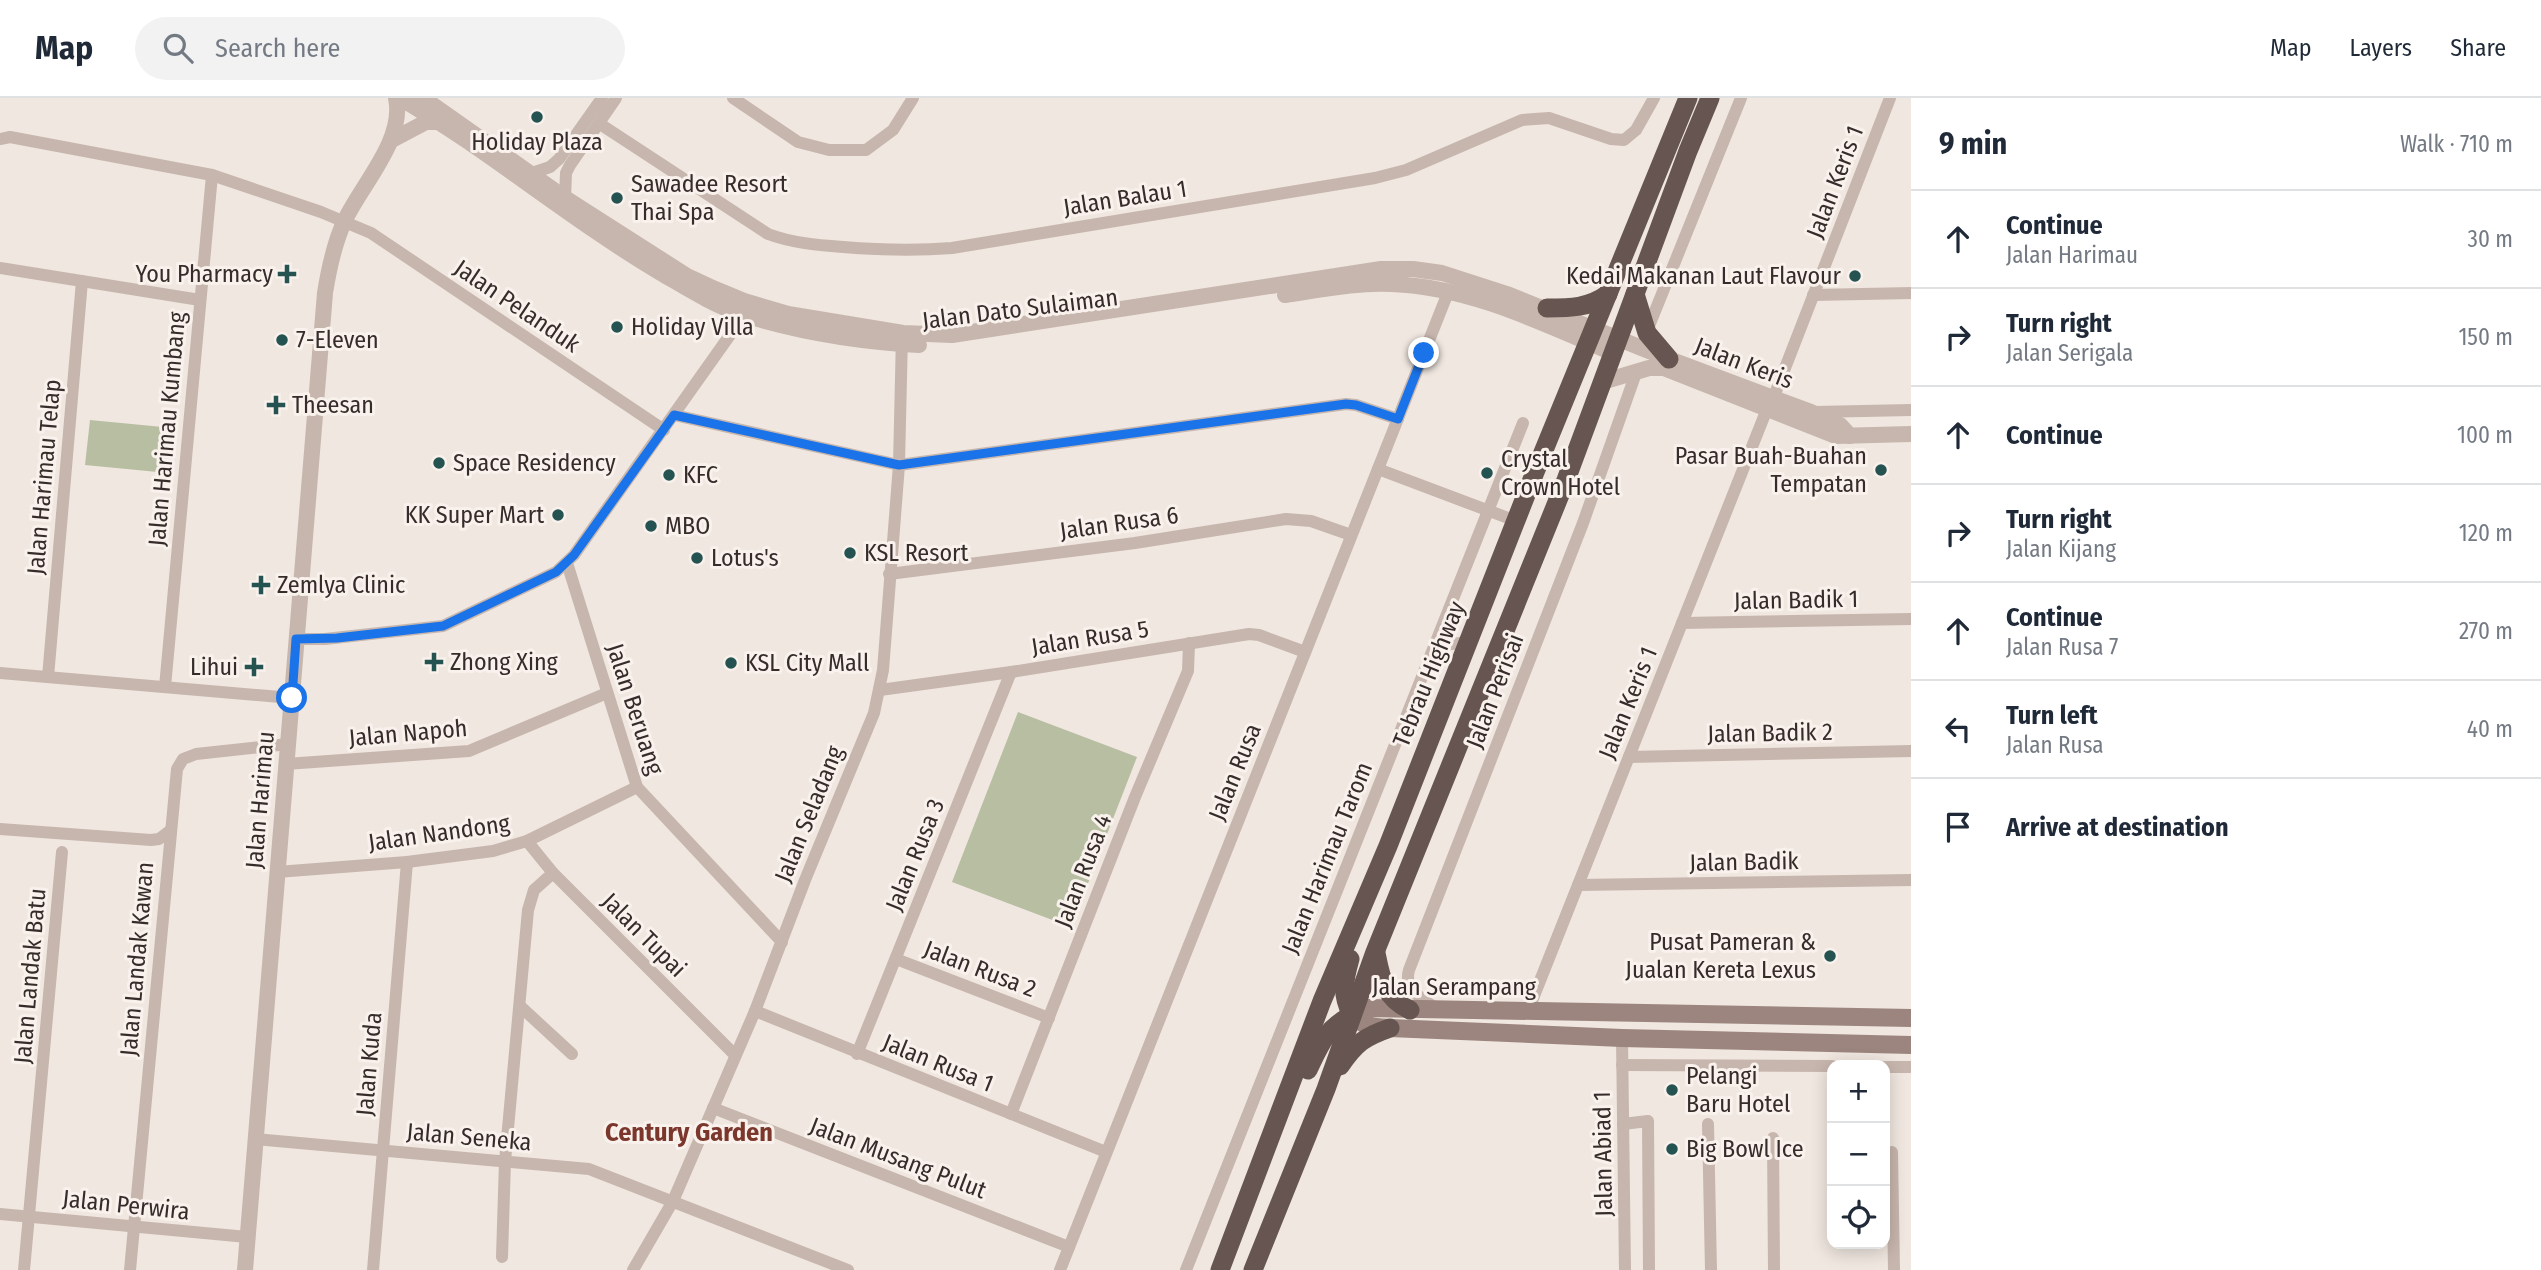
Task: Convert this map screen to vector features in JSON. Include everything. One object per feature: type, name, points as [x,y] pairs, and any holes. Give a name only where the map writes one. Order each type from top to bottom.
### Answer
[{"type":"highway","name":"Tebrau Highway","points":[[1220,1270],[1322,1001],[1388,846],[1516,521],[1688,98]]},
{"type":"highway","points":[[1253,1270],[1326,1088],[1375,952],[1555,505],[1710,98]]},
{"type":"highway","points":[[1548,309],[1586,306],[1608,294]]},
{"type":"highway","points":[[1635,294],[1647,333],[1669,359]]},
{"type":"highway","points":[[1352,1015],[1345,1002],[1345,980],[1388,846]]},
{"type":"highway","points":[[1375,952],[1385,989],[1391,999],[1410,1010]]},
{"type":"highway","points":[[1266,1152],[1326,1034],[1332,1026],[1352,1015]]},
{"type":"highway","points":[[1326,1088],[1356,1044],[1370,1035],[1390,1028]]},
{"type":"main road","name":"Jalan Serampang","points":[[1911,1018],[1368,1008],[1352,1015],[1367,1026],[1390,1028],[1622,1038],[1911,1045]]},
{"type":"street","name":"Jalan Dato Sulaiman","points":[[398,98],[438,122],[607,240],[698,294],[815,331],[902,338],[980,332],[1391,269],[1413,268],[1454,276],[1548,309],[1591,336]]},
{"type":"street","name":"Jalan Harimau","points":[[245,1270],[325,293],[331,260],[344,222],[392,140],[398,98]]},
{"type":"street","name":"Jalan Dato Sulaiman","points":[[423,98],[565,198],[742,307]]},
{"type":"street","points":[[531,173],[550,167],[559,159],[602,98]]},
{"type":"street","points":[[565,198],[566,173],[615,98]]},
{"type":"street","points":[[733,99],[798,142],[829,150],[866,149],[893,130],[913,98]]},
{"type":"street","name":"Jalan Balau 1","points":[[600,124],[768,234],[787,241],[898,251],[952,248],[1375,178],[1406,170],[1522,120],[1549,118],[1611,139],[1625,140],[1636,130],[1654,98]]},
{"type":"street","points":[[1647,333],[1741,98]]},
{"type":"street","name":"Jalan Keris 1","points":[[1528,1012],[1890,98]]},
{"type":"street","points":[[392,140],[426,122],[438,122]]},
{"type":"street","name":"Jalan Pelanduk","points":[[0,139],[10,137],[212,175],[371,233],[664,430]]},
{"type":"street","name":"Jalan Harimau Kumbang","points":[[165,687],[212,175]]},
{"type":"street","points":[[0,268],[200,300]]},
{"type":"street","name":"Jalan Harimau Telap","points":[[48,677],[82,281]]},
{"type":"street","name":"Jalan Dato Sulaiman","points":[[902,338],[929,345],[983,341],[1354,285],[1390,283],[1449,290],[1616,346]]},
{"type":"street","name":"Jalan Rusa","points":[[1060,1270],[1449,290]]},
{"type":"street","points":[[1813,296],[1911,293]]},
{"type":"street","points":[[296,639],[337,638],[443,626],[545,578],[567,563],[730,335],[742,307]]},
{"type":"street","name":"Jalan Seladang","points":[[634,1270],[673,1201],[755,1012],[838,795],[874,713],[880,690],[899,465],[902,338]]},
{"type":"street","name":"Jalan Keris","points":[[1616,346],[1669,359],[1836,436],[1911,434]]},
{"type":"street","name":"Jalan Keris","points":[[1602,382],[1649,368],[1664,368],[1770,404],[1811,412],[1840,425],[1850,436]]},
{"type":"street","name":"Jalan Perisai","points":[[1440,1011],[1416,994],[1408,983],[1409,970],[1583,523],[1636,373]]},
{"type":"street","points":[[674,415],[899,465],[1346,404],[1398,419]]},
{"type":"street","points":[[1811,412],[1911,410]]},
{"type":"street","name":"Jalan Harimau Tarom","points":[[1186,1270],[1523,423]]},
{"type":"street","points":[[1378,468],[1516,521]]},
{"type":"street","name":"Jalan Rusa 6","points":[[889,574],[1135,543],[1286,519],[1311,522],[1352,535]]},
{"type":"street","name":"Jalan Beruang","points":[[567,563],[637,787],[782,942]]},
{"type":"street","name":"Jalan Badik 1","points":[[1682,623],[1911,619]]},
{"type":"street","name":"Jalan Rusa 5","points":[[880,690],[1249,634],[1259,635],[1305,652]]},
{"type":"street","points":[[1434,646],[1469,642]]},
{"type":"street","name":"Jalan Rusa 4","points":[[1011,1114],[1140,785],[1188,671],[1189,643]]},
{"type":"street","name":"Jalan Rusa 3","points":[[857,1054],[1011,672]]},
{"type":"street","points":[[0,673],[292,698]]},
{"type":"street","name":"Jalan Napoh","points":[[286,764],[470,751],[607,693]]},
{"type":"street","name":"Jalan Landak Kawan","points":[[130,1270],[177,769],[183,759],[196,754],[288,744]]},
{"type":"street","name":"Jalan Badik 2","points":[[1629,757],[1911,751]]},
{"type":"street","name":"Jalan Nandong","points":[[277,872],[407,862],[493,851],[527,841],[637,787]]},
{"type":"street","points":[[0,829],[151,840],[159,839],[170,830]]},
{"type":"street","points":[[151,840],[168,856]]},
{"type":"street","name":"Jalan Tupai","points":[[527,841],[553,873],[735,1055]]},
{"type":"street","name":"Jalan Landak Batu","points":[[24,1270],[62,852]]},
{"type":"street","name":"Jalan Kuda","points":[[373,1270],[407,862]]},
{"type":"street","points":[[502,1257],[505,1161],[530,898],[534,890],[553,873]]},
{"type":"street","name":"Jalan Badik","points":[[1578,885],[1911,880]]},
{"type":"street","name":"Jalan Rusa 2","points":[[895,959],[1049,1018]]},
{"type":"street","points":[[521,1007],[572,1055]]},
{"type":"street","name":"Jalan Rusa 1","points":[[755,1012],[1107,1152]]},
{"type":"street","name":"Jalan Abiad 1","points":[[1622,1038],[1625,1270]]},
{"type":"street","points":[[1622,1065],[1827,1066]]},
{"type":"street","points":[[1890,1067],[1911,1067]]},
{"type":"street","name":"Jalan Musang Pulut","points":[[713,1108],[1069,1247]]},
{"type":"street","name":"Jalan Abiad 1","points":[[1623,1124],[1648,1121],[1649,1270]]},
{"type":"street","points":[[1708,1124],[1711,1270]]},
{"type":"street","points":[[1773,1138],[1774,1270]]},
{"type":"street","name":"Jalan Seneka","points":[[255,1139],[589,1170],[848,1270]]},
{"type":"street","points":[[1892,1152],[1894,1270]]},
{"type":"street","name":"Jalan Perwira","points":[[0,1214],[247,1237]]},
{"type":"green space","points":[[90,420],[173,428],[168,473],[85,465]]},
{"type":"green space","points":[[1018,712],[1137,757],[1071,927],[952,882]]},
{"type":"place","name":"Holiday Plaza","points":[[537,117]]},
{"type":"place","name":"Sawadee Resort Thai Spa","points":[[617,198]]},
{"type":"place","name":"You Pharmacy","points":[[287,274]]},
{"type":"place","name":"Kedai Makanan Laut Flavour","points":[[1855,276]]},
{"type":"place","name":"Holiday Villa","points":[[617,327]]},
{"type":"place","name":"7-Eleven","points":[[282,340]]},
{"type":"place","name":"Theesan","points":[[276,405]]},
{"type":"place","name":"Space Residency","points":[[439,463]]},
{"type":"place","name":"Pasar Buah-Buahan Tempatan","points":[[1881,470]]},
{"type":"place","name":"Crystal Crown Hotel","points":[[1487,473]]},
{"type":"place","name":"KFC","points":[[669,475]]},
{"type":"place","name":"KK Super Mart","points":[[558,515]]},
{"type":"place","name":"MBO","points":[[651,526]]},
{"type":"place","name":"KSL Resort","points":[[850,553]]},
{"type":"place","name":"Lotus's","points":[[697,558]]},
{"type":"place","name":"Zemlya Clinic","points":[[261,585]]},
{"type":"place","name":"Zhong Xing","points":[[434,662]]},
{"type":"place","name":"KSL City Mall","points":[[731,663]]},
{"type":"place","name":"Lihui","points":[[254,667]]},
{"type":"place","name":"Pusat Pameran & Jualan Kereta Lexus","points":[[1830,956]]},
{"type":"place","name":"Pelangi Baru Hotel","points":[[1672,1090]]},
{"type":"place","name":"Big Bowl Ice","points":[[1672,1149]]},
{"type":"district","name":"Century Garden","points":[[689,1132]]},
{"type":"route","points":[[292,698],[296,639],[337,638],[443,626],[556,572],[574,555],[674,415],[899,465],[1346,404],[1398,419],[1424,353]]}]
